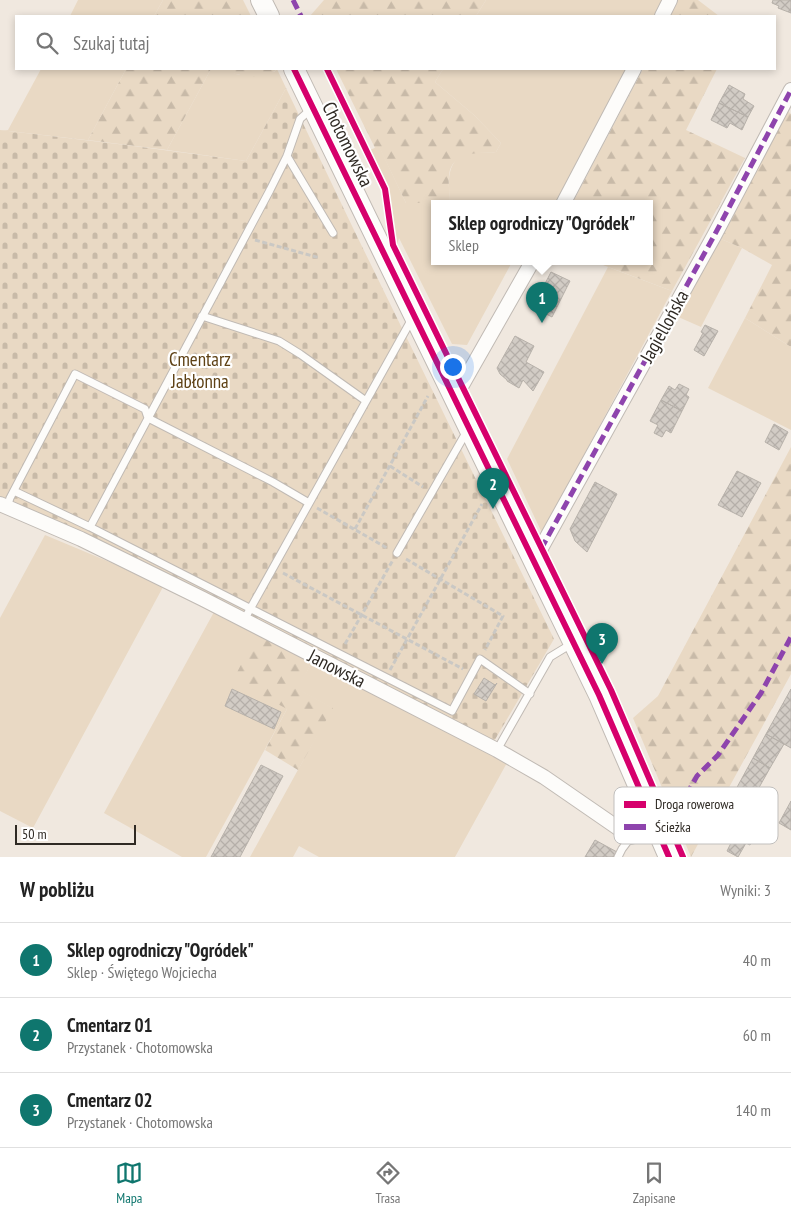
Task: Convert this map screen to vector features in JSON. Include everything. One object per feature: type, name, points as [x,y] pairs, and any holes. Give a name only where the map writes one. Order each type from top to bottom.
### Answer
[{"type":"street","points":[[261,0],[268,15]]},
{"type":"street","points":[[662,15],[670,0]]},
{"type":"street","name":"Chotomowska","points":[[294,70],[599,695],[639,787]]},
{"type":"street","points":[[565,200],[633,70]]},
{"type":"street","name":"Jagiellońska","points":[[532,558],[541,548],[561,514],[714,236],[791,90]]},
{"type":"street","points":[[453,397],[462,385],[530,265]]},
{"type":"street","name":"Janowska","points":[[3,506],[247,614],[498,750],[544,777],[614,825]]},
{"type":"street","name":"Chotomowska","points":[[663,844],[669,857]]},
{"type":"lane","points":[[90,528],[287,156],[300,119],[312,107]]},
{"type":"lane","points":[[287,156],[333,233]]},
{"type":"lane","points":[[247,614],[414,315]]},
{"type":"lane","points":[[202,316],[279,341],[366,400]]},
{"type":"lane","points":[[3,506],[14,491],[75,374],[145,410],[148,418],[273,482],[309,503]]},
{"type":"lane","points":[[396,553],[469,428]]},
{"type":"lane","points":[[14,491],[90,528],[247,614],[339,654],[452,711],[480,659],[530,694]]},
{"type":"lane","points":[[498,750],[550,657],[573,642]]},
{"type":"lane","points":[[618,857],[626,844]]},
{"type":"path","points":[[244,238],[320,258]]},
{"type":"path","points":[[355,530],[428,396]]},
{"type":"path","points":[[390,466],[432,492]]},
{"type":"path","points":[[309,503],[503,616],[480,659]]},
{"type":"path","points":[[386,677],[482,504]]},
{"type":"path","points":[[339,654],[396,553]]},
{"type":"path","points":[[273,568],[472,674]]},
{"type":"green space","points":[[78,0],[163,0],[155,15],[70,15]]},
{"type":"green space","points":[[163,0],[243,0],[250,15],[155,15]]},
{"type":"green space","points":[[324,0],[486,0],[477,15],[311,15]]},
{"type":"green space","points":[[486,0],[663,1],[656,15],[477,15]]},
{"type":"green space","points":[[678,0],[698,0],[718,15],[670,15]]},
{"type":"green space","points":[[40,70],[125,70],[88,140],[146,147],[0,130],[8,130]]},
{"type":"green space","points":[[125,70],[210,70],[167,150],[88,140]]},
{"type":"green space","points":[[210,70],[225,70],[239,75],[274,72],[277,70],[286,88],[246,161],[167,150]]},
{"type":"green space","points":[[216,70],[276,70],[262,76],[245,76]]},
{"type":"green space","points":[[336,70],[442,70],[435,82],[474,115],[501,143],[496,152],[474,153],[460,157],[455,161],[449,175],[450,200],[431,200],[431,203],[406,203],[379,147],[375,148]]},
{"type":"green space","points":[[442,70],[627,70],[562,200],[450,200],[449,175],[458,158],[472,153],[496,152],[501,143],[474,115],[435,82]]},
{"type":"green space","points":[[642,70],[716,70],[686,130],[745,158],[672,291],[603,265],[653,265],[653,200],[574,200]]},
{"type":"green space","name":"Cmentarz Jabłonna","points":[[286,88],[554,639],[493,743],[0,498],[0,130],[246,161]]},
{"type":"green space","points":[[788,111],[791,114],[791,347],[745,318],[772,265],[742,248],[721,239]]},
{"type":"green space","points":[[379,146],[406,203],[431,202],[431,265],[510,265],[467,345],[452,344],[399,238],[397,245],[389,188],[370,150]]},
{"type":"green space","points":[[721,239],[742,248],[701,327],[676,316]]},
{"type":"green space","points":[[608,267],[672,291],[542,533],[507,459]]},
{"type":"green space","points":[[745,318],[791,347],[791,430],[708,388]]},
{"type":"green space","points":[[791,447],[791,674],[729,787],[662,787],[633,718],[658,696]]},
{"type":"green space","points":[[45,535],[163,587],[33,828],[0,811],[0,618]]},
{"type":"green space","points":[[214,612],[257,634],[287,709],[206,857],[182,857],[104,813]]},
{"type":"green space","points":[[257,634],[312,662],[298,689],[333,708],[298,770],[265,750],[287,709],[233,680]]},
{"type":"green space","points":[[312,662],[508,761],[455,857],[319,857],[299,846],[293,857],[250,857],[332,708],[297,689]]},
{"type":"green space","points":[[686,844],[698,844],[691,857]]},
{"type":"building","points":[[773,0],[791,0],[791,13],[778,8],[779,6],[772,3]]},
{"type":"building","points":[[729,85],[745,94],[743,99],[754,106],[748,117],[719,103]]},
{"type":"building","points":[[719,103],[748,117],[742,130],[730,123],[727,128],[711,120]]},
{"type":"building","points":[[551,272],[570,281],[552,317],[533,307]]},
{"type":"building","points":[[705,325],[718,331],[704,356],[694,350]]},
{"type":"building","points":[[515,336],[534,346],[526,362],[544,372],[533,391],[523,380],[519,388],[507,381],[497,368]]},
{"type":"building","points":[[679,384],[689,389],[686,395],[689,397],[682,411],[661,400],[669,386],[675,390]]},
{"type":"building","points":[[661,400],[682,411],[671,433],[666,430],[662,437],[654,433],[658,425],[650,421]]},
{"type":"building","points":[[774,424],[788,432],[779,450],[765,442]]},
{"type":"building","points":[[737,471],[761,483],[742,517],[718,505]]},
{"type":"building","points":[[595,482],[617,494],[587,552],[575,541],[570,529]]},
{"type":"building","points":[[484,678],[495,685],[497,683],[486,701],[474,694]]},
{"type":"building","points":[[232,689],[281,712],[274,729],[225,706]]},
{"type":"building","points":[[791,689],[791,748],[766,734]]},
{"type":"building","points":[[766,734],[784,744],[770,768],[753,758]]},
{"type":"building","points":[[753,758],[770,768],[759,787],[737,787]]},
{"type":"building","points":[[261,765],[283,776],[240,857],[211,857]]},
{"type":"building","points":[[791,801],[791,830],[779,823]]},
{"type":"building","points":[[595,840],[617,852],[614,857],[585,857]]},
{"type":"building","points":[[730,844],[745,844],[738,857],[727,851]]},
{"type":"marked path","points":[[293,0],[300,15]]},
{"type":"marked path","points":[[541,549],[714,236],[791,90]]},
{"type":"marked path","points":[[691,787],[697,776],[718,755],[761,693],[791,637]]},
{"type":"cycle path","points":[[294,70],[599,695],[639,787]]},
{"type":"cycle path","points":[[327,70],[385,189],[393,245],[611,690],[653,787]]},
{"type":"cycle path","points":[[663,844],[669,857]]},
{"type":"cycle path","points":[[677,844],[683,857]]},
{"type":"place","name":"Sklep ogrodniczy \"Ogródek\"","points":[[542,323]]},
{"type":"place","name":"Cmentarz 01","points":[[493,509]]},
{"type":"place","name":"Cmentarz 02","points":[[602,664]]}]
